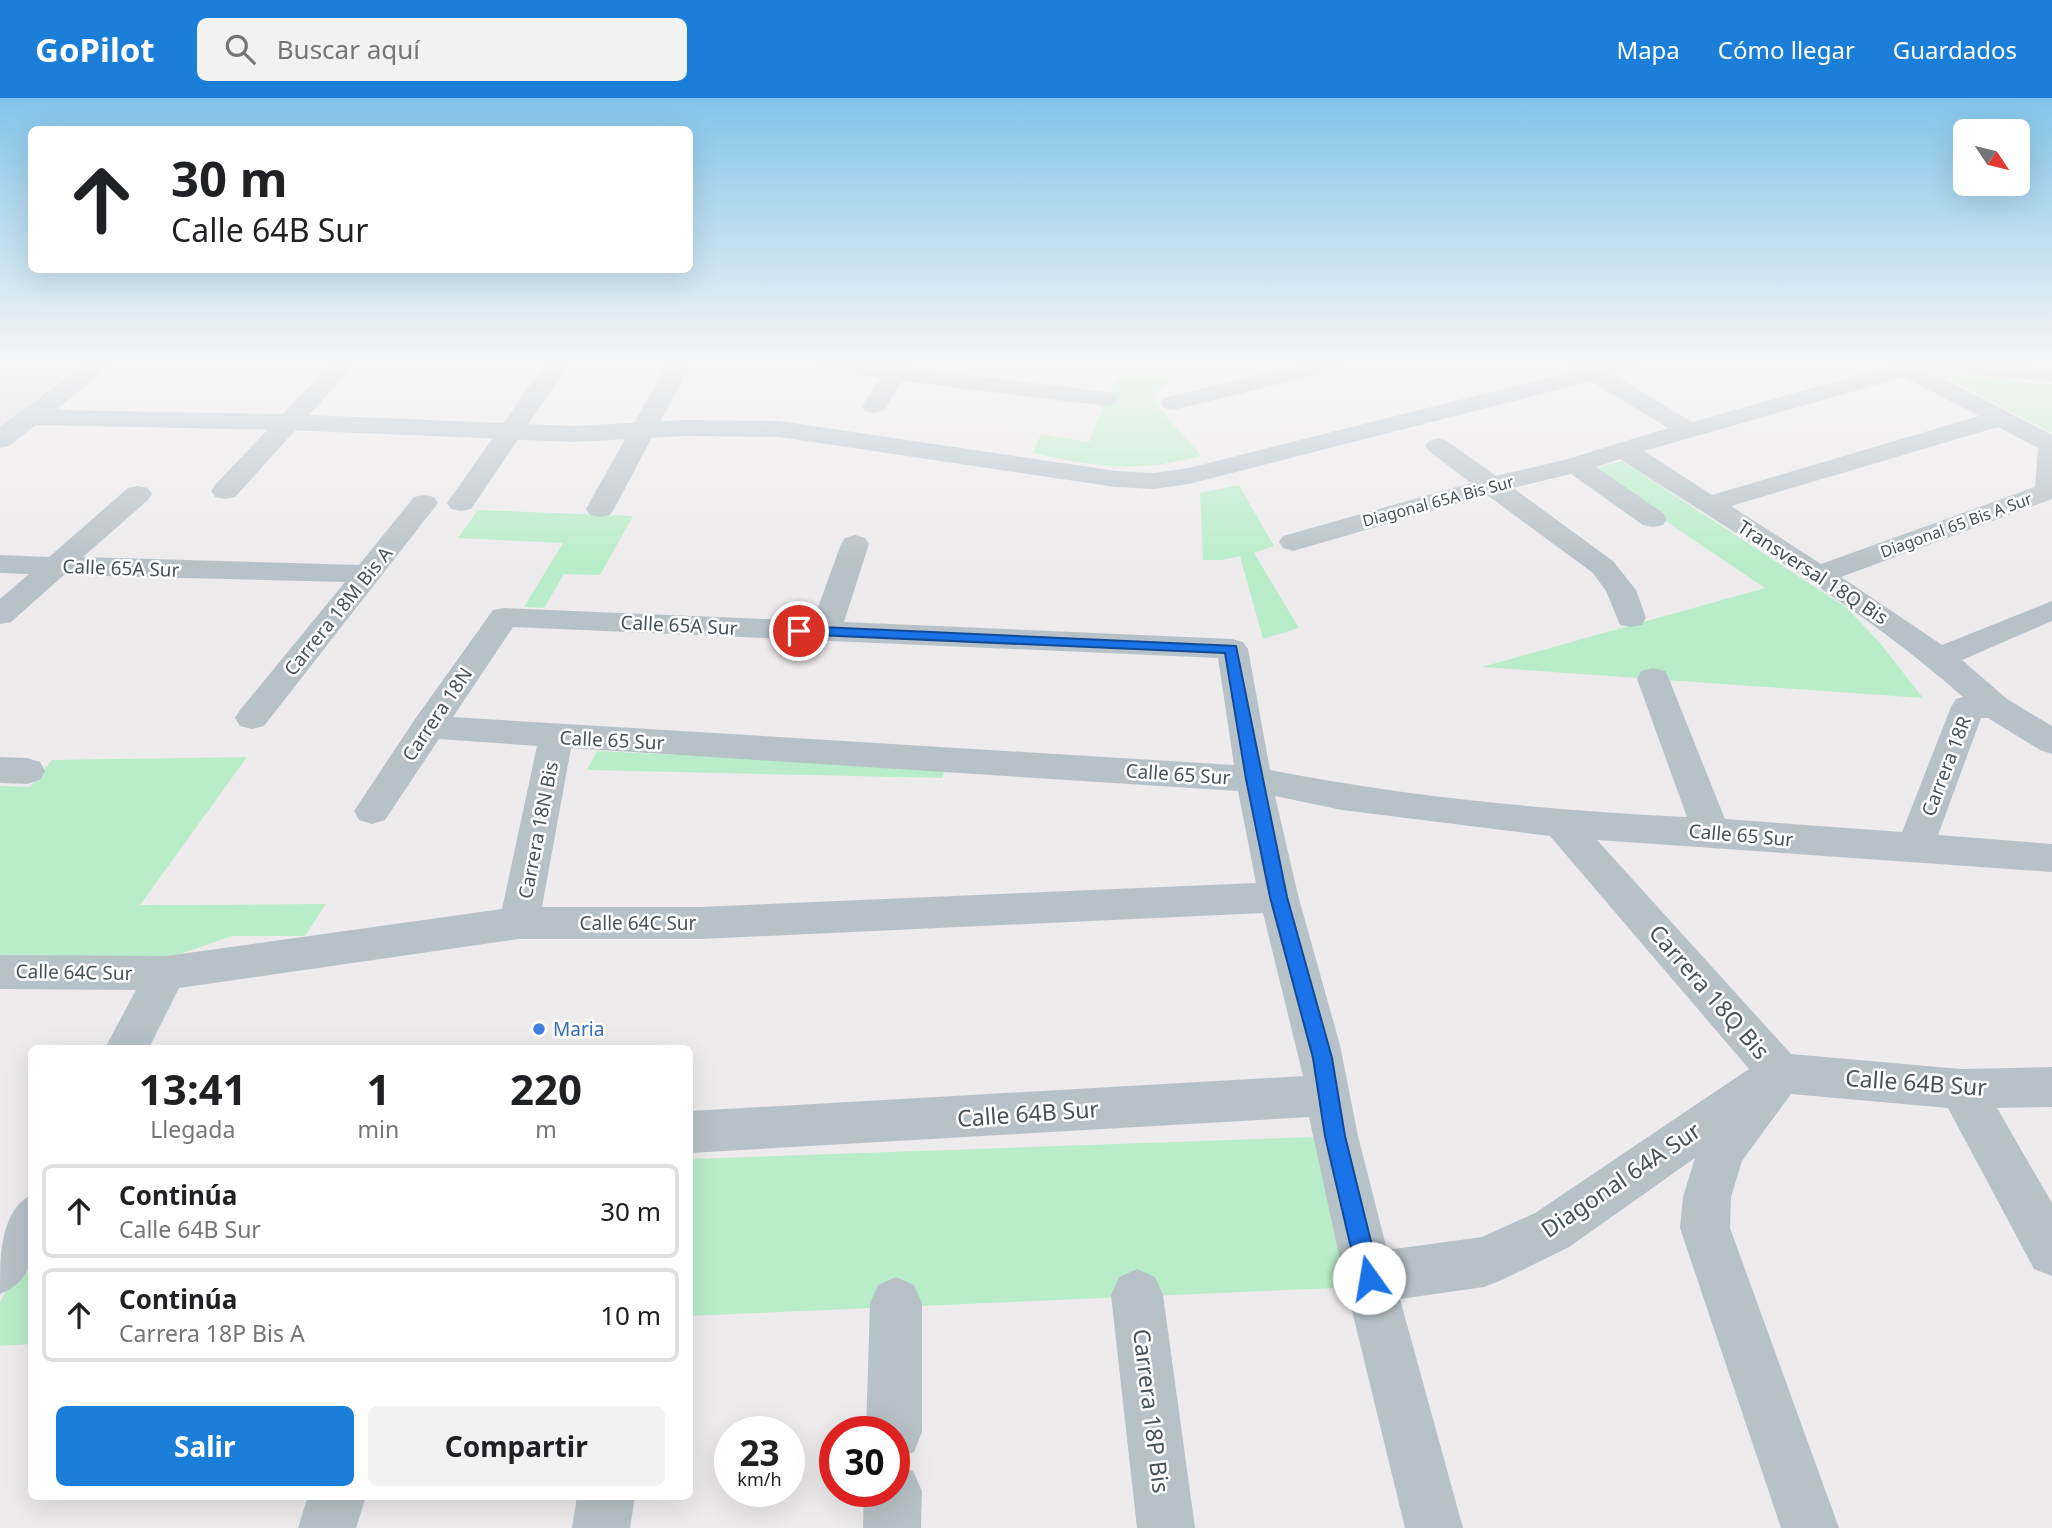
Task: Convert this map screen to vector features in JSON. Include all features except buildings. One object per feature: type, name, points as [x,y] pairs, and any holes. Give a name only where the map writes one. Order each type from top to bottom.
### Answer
[{"type":"street","points":[[225,491],[278,431]]},
{"type":"street","points":[[502,431],[574,434],[630,431]]},
{"type":"street","points":[[461,503],[509,431]]},
{"type":"street","points":[[600,509],[642,431]]},
{"type":"street","points":[[796,431],[1116,479],[1154,481],[1189,476],[1357,431]]},
{"type":"street","name":"Diagonal 65A Bis Sur","points":[[1293,542],[1492,485],[1576,465],[1685,431]]},
{"type":"street","points":[[1710,504],[1957,431]]},
{"type":"street","points":[[2025,431],[2051,444]]},
{"type":"street","name":"Diagonal 65 Bis A Sur","points":[[1819,575],[2048,491],[2051,444]]},
{"type":"street","points":[[1438,446],[1603,568],[1621,590],[1630,618]]},
{"type":"street","name":"Transversal 18Q Bis","points":[[1623,449],[1819,575],[1939,658],[1994,707],[2052,742]]},
{"type":"street","points":[[1576,465],[1653,519]]},
{"type":"street","points":[[0,615],[138,494]]},
{"type":"street","name":"Carrera 18M Bis A","points":[[252,718],[424,503]]},
{"type":"street","points":[[825,632],[855,544]]},
{"type":"street","name":"Calle 65A Sur","points":[[0,564],[367,574]]},
{"type":"street","points":[[1939,658],[2052,610]]},
{"type":"street","name":"Calle 65A Sur","points":[[504,617],[1231,649],[1253,779]]},
{"type":"street","name":"Carrera 18N","points":[[372,811],[504,617]]},
{"type":"street","points":[[1653,679],[1711,832]]},
{"type":"street","name":"Carrera 18R","points":[[1914,849],[1968,706],[1994,707]]},
{"type":"street","name":"Calle 65 Sur","points":[[427,727],[1253,779],[1342,797],[1561,824],[1711,832],[2052,858]]},
{"type":"street","name":"Carrera 18N Bis","points":[[519,923],[556,737]]},
{"type":"street","points":[[1253,779],[1278,897],[1326,1076],[1335,1136],[1369,1278],[1434,1528]]},
{"type":"street","name":"Carrera 18Q Bis","points":[[1561,824],[1780,1073],[1721,1151],[1707,1197],[1704,1228],[1810,1528]]},
{"type":"street","name":"Calle 64C Sur","points":[[0,972],[166,973],[519,923],[700,923],[1278,897]]},
{"type":"street","points":[[129,1045],[166,973]]},
{"type":"street","name":"Calle 64B Sur","points":[[1780,1073],[1961,1089],[2052,1087]]},
{"type":"street","name":"Diagonal 64A Sur","points":[[1369,1278],[1485,1262],[1552,1230],[1780,1073]]},
{"type":"street","name":"Calle 64B Sur","points":[[693,1132],[889,1123],[1326,1076]]},
{"type":"street","points":[[1961,1089],[2052,1251]]},
{"type":"street","points":[[0,1269],[28,1224]]},
{"type":"street","name":"Carrera 18P Bis","points":[[1137,1295],[1166,1528]]},
{"type":"street","points":[[894,1416],[896,1303]]},
{"type":"street","points":[[327,1528],[336,1500]]},
{"type":"street","points":[[601,1528],[606,1500]]},
{"type":"street","points":[[892,1528],[893,1507]]},
{"type":"green space","points":[[1093,431],[1179,431],[1201,456],[1156,465],[1117,466],[1077,462],[1033,453],[1041,434],[1089,442]]},
{"type":"green space","points":[[1622,461],[1847,608],[1880,643],[1923,698],[1482,667],[1765,588],[1590,470]]},
{"type":"green space","points":[[1239,485],[1274,546],[1254,553],[1299,628],[1263,639],[1240,556],[1203,560],[1200,493]]},
{"type":"green space","points":[[478,510],[633,516],[600,575],[564,574],[544,608],[524,607],[563,543],[458,538]]},
{"type":"green space","points":[[597,751],[944,768],[943,778],[587,770]]},
{"type":"green space","points":[[247,757],[140,905],[326,904],[305,936],[232,936],[154,963],[0,961],[0,786],[30,787],[52,760]]},
{"type":"green space","points":[[1316,1137],[1357,1287],[693,1316],[693,1159]]},
{"type":"green space","points":[[28,1252],[28,1344],[0,1346],[0,1302]]},
{"type":"place","name":"Maria","points":[[539,1029]]},
{"type":"route","points":[[799,631],[1231,649],[1253,779],[1278,897],[1322,1058],[1335,1136],[1369,1278]]}]
